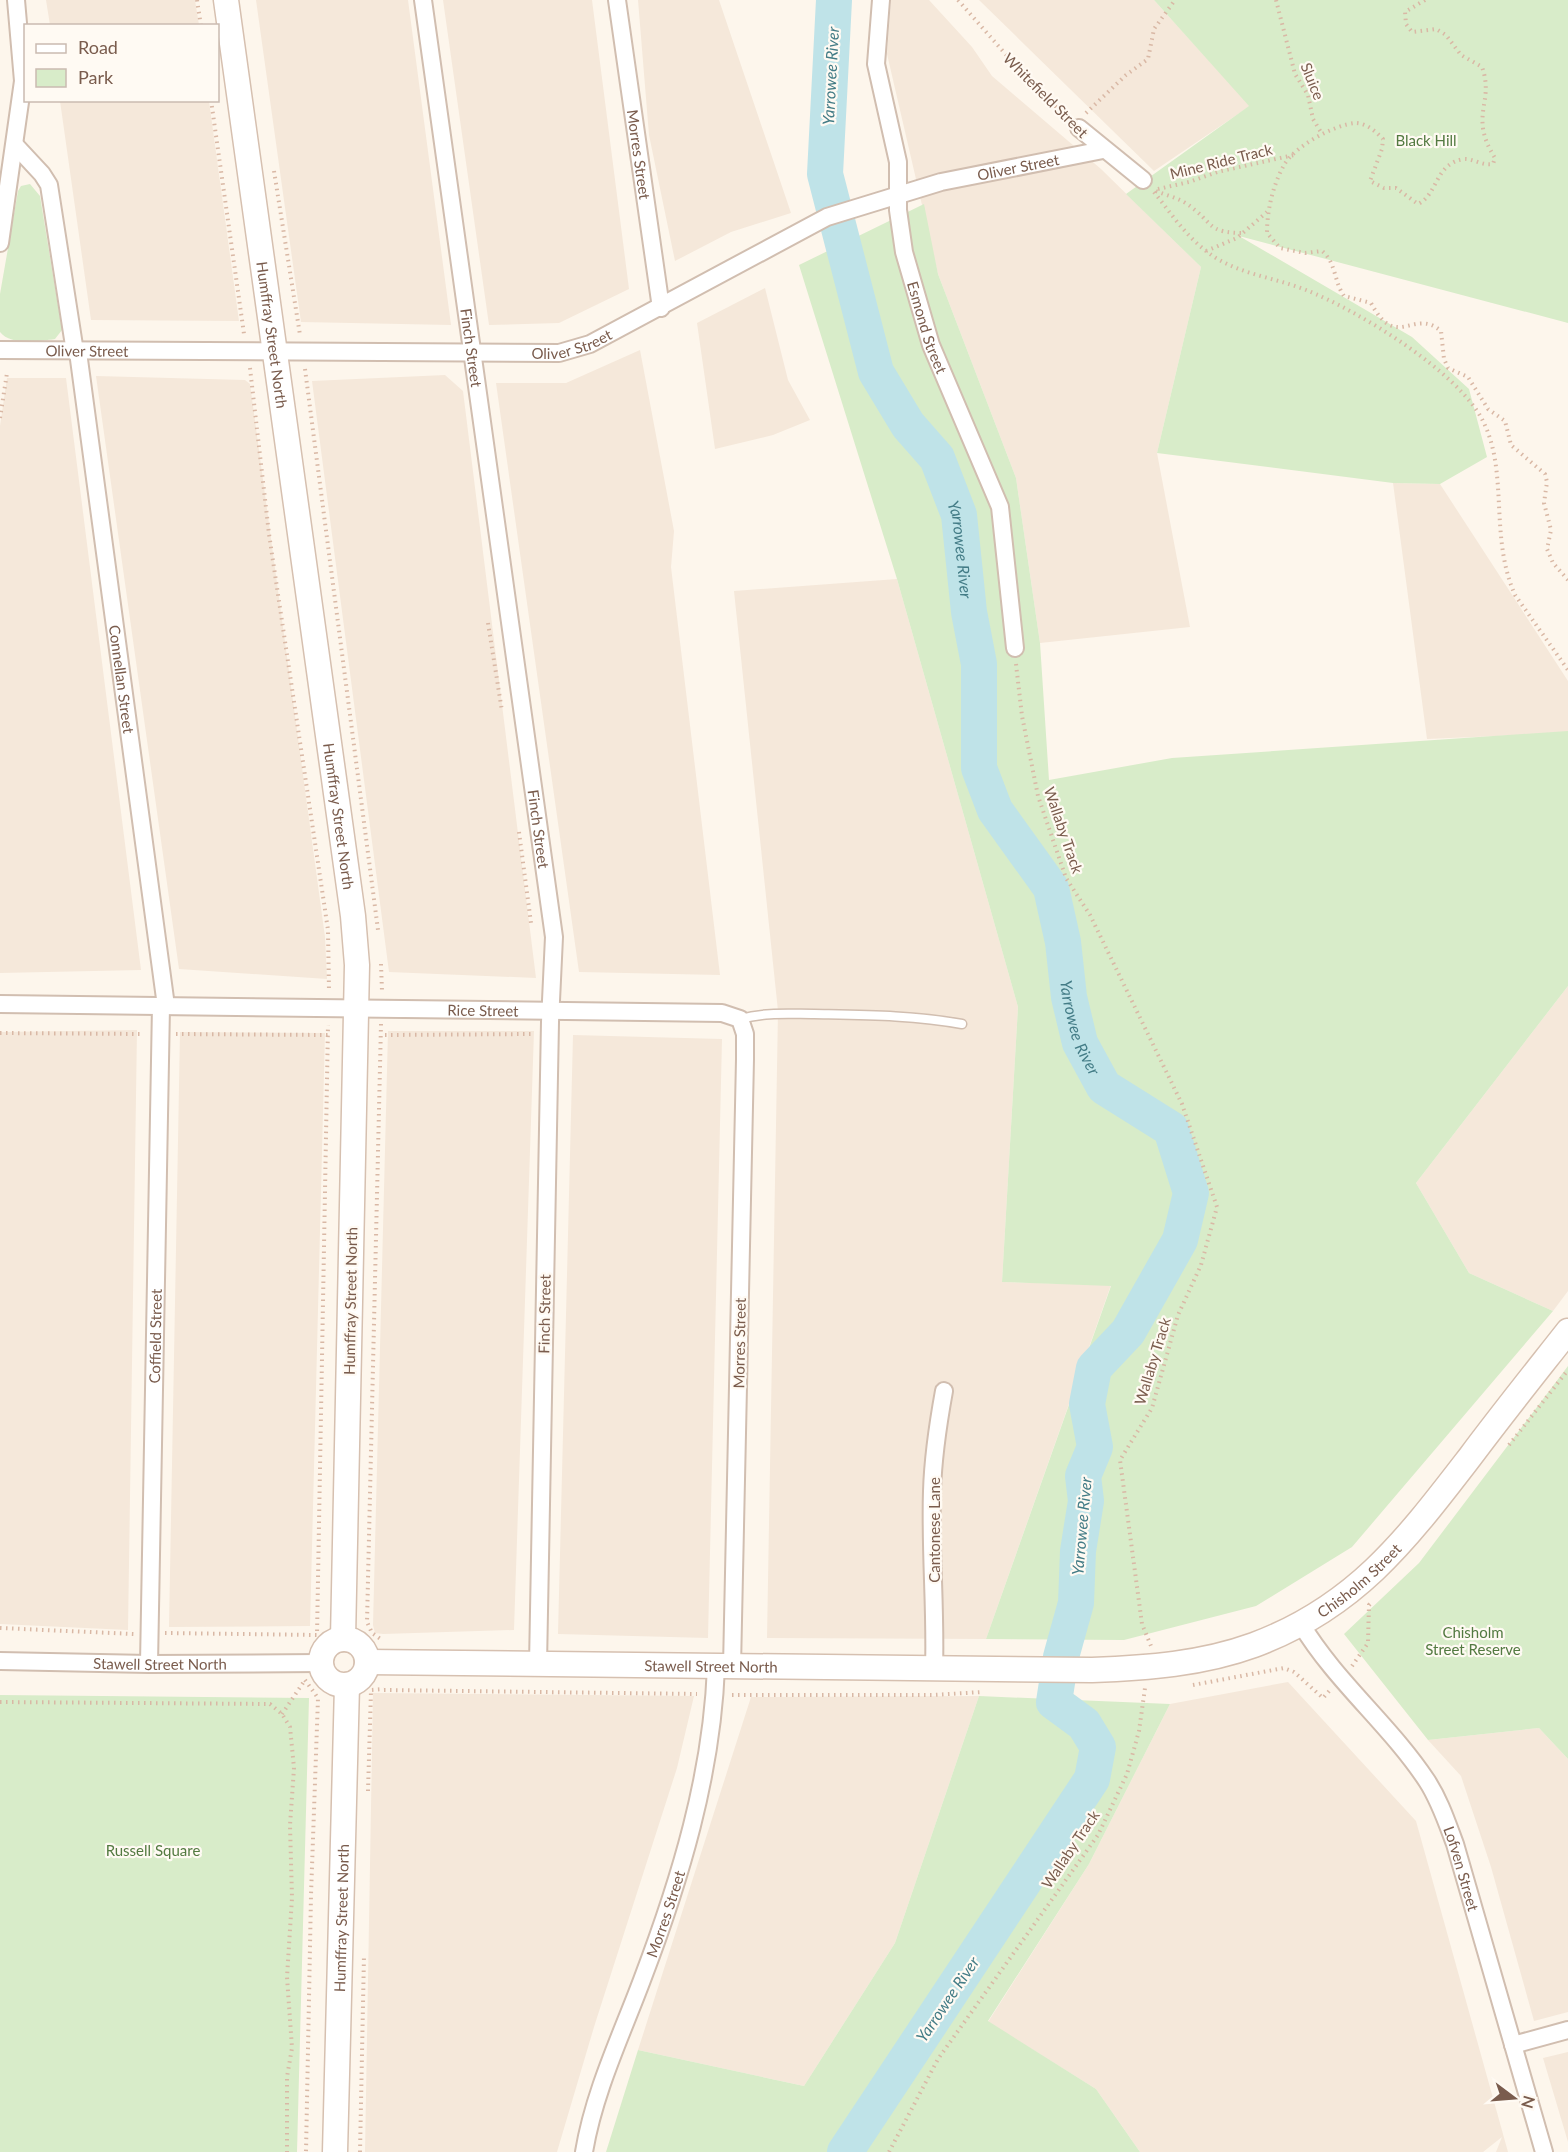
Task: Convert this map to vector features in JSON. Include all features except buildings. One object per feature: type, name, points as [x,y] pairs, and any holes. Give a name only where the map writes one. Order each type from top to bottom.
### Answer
[{"type":"street","points":[[0,243],[23,81],[16,0]]},
{"type":"street","name":"Humffray Street North","points":[[225,0],[353,916],[357,1008],[343,1639]]},
{"type":"street","name":"Finch Street","points":[[423,0],[554,937],[538,1665]]},
{"type":"street","name":"Morres Street","points":[[617,0],[661,308]]},
{"type":"street","name":"Esmond Street","points":[[881,0],[876,64],[898,162],[898,194],[904,252],[931,345],[1000,507],[1015,648]]},
{"type":"street","name":"Whitefield Street","points":[[1077,126],[1103,150],[1148,185]]},
{"type":"street","name":"Connellan Street","points":[[15,145],[49,185],[76,352],[163,1006]]},
{"type":"street","name":"Oliver Street","points":[[0,350],[543,355],[573,350],[661,308],[795,231],[827,217],[898,194],[983,173],[1042,164],[1103,150]]},
{"type":"street","name":"Rice Street","points":[[0,1004],[722,1012],[740,1019]]},
{"type":"street","name":"Coffield Street","points":[[149,1664],[160,1034],[163,1006]]},
{"type":"street","name":"Morres Street","points":[[584,2152],[593,2112],[652,1954],[698,1804],[724,1667],[745,1051],[744,1029],[740,1019]]},
{"type":"street","name":"Chisholm Street","points":[[1047,1671],[1092,1670],[1150,1681],[1274,1637],[1301,1624],[1351,1592],[1395,1552],[1568,1331]]},
{"type":"street","name":"Cantonese Lane","points":[[934,1670],[936,1619],[932,1488],[936,1439],[944,1391]]},
{"type":"street","name":"Lofven Street","points":[[1301,1624],[1340,1680],[1407,1755],[1428,1783],[1443,1812],[1544,2152]]},
{"type":"street","points":[[343,1639],[360,1646],[376,1663],[361,1677],[347,1685],[332,1681],[310,1669],[328,1646],[343,1639]]},
{"type":"street","name":"Stawell Street North","points":[[0,1661],[310,1669]]},
{"type":"street","name":"Stawell Street North","points":[[376,1663],[1047,1671]]},
{"type":"street","name":"Humffray Street North","points":[[335,2152],[347,1685]]},
{"type":"street","points":[[1514,2045],[1568,2030]]},
{"type":"lane","name":"Rice Street","points":[[740,1019],[764,1014],[836,1014],[926,1018],[962,1024]]},
{"type":"path","points":[[197,0],[201,24]]},
{"type":"path","name":"Whitefield Street","points":[[958,0],[1016,66],[1077,126]]},
{"type":"path","points":[[1077,126],[1126,75],[1148,59],[1154,29],[1175,0]]},
{"type":"path","name":"Sluice","points":[[1276,0],[1295,74],[1308,95],[1313,119],[1322,134]]},
{"type":"path","name":"Mine Ride Track","points":[[1425,0],[1405,12],[1406,24],[1412,32],[1436,29],[1446,35],[1461,55],[1482,67],[1487,81],[1481,126],[1484,140],[1495,158],[1493,164],[1466,159],[1455,162],[1440,172],[1426,201],[1419,204],[1396,188],[1384,189],[1370,181],[1383,139],[1371,128],[1356,123],[1322,134],[1306,143],[1285,164],[1268,212],[1267,233],[1280,248],[1305,252],[1322,251],[1330,258],[1338,288],[1344,296],[1371,303],[1383,323],[1390,327],[1423,323],[1434,325],[1441,331],[1444,359],[1448,368],[1468,377],[1475,384],[1488,409],[1505,421],[1511,445],[1545,474],[1547,482],[1544,503],[1551,530],[1547,549],[1553,563],[1568,580]]},
{"type":"path","points":[[0,1628],[148,1634],[317,1635],[329,1008],[328,930],[269,534],[247,354],[211,102]]},
{"type":"path","name":"Mine Ride Track","points":[[1148,185],[1189,182],[1217,172],[1294,155]]},
{"type":"path","points":[[273,170],[303,354],[378,932]]},
{"type":"path","points":[[1148,185],[1192,240],[1205,251],[1236,268],[1295,286],[1342,307],[1405,347],[1467,398],[1484,422],[1492,445],[1496,469],[1500,546],[1509,582],[1515,595],[1568,670]]},
{"type":"path","name":"Mine Ride Track","points":[[1148,185],[1188,205],[1211,228],[1222,233],[1245,233]]},
{"type":"path","points":[[1205,251],[1245,233],[1268,212]]},
{"type":"path","points":[[0,418],[6,373]]},
{"type":"path","points":[[488,623],[503,714]]},
{"type":"path","name":"Wallaby Track","points":[[889,2152],[938,2059],[1098,1835],[1127,1774],[1150,1681],[1153,1654],[1142,1624],[1120,1460],[1152,1408],[1178,1315],[1201,1265],[1217,1207],[1182,1104],[1090,915],[1066,878],[1038,796],[1022,716],[1015,648]]},
{"type":"path","points":[[519,830],[531,923]]},
{"type":"path","points":[[380,960],[382,991]]},
{"type":"path","points":[[368,1795],[371,1690],[384,1690],[376,1663],[384,1642],[372,1633],[367,1622],[381,1022]]},
{"type":"path","points":[[0,1033],[328,1035]]},
{"type":"path","points":[[385,1035],[533,1034]]},
{"type":"path","points":[[1183,1685],[1284,1668],[1294,1672],[1323,1698],[1366,1647],[1369,1605]]},
{"type":"path","points":[[306,1635],[310,1669],[318,1698],[311,1894],[306,2152]]},
{"type":"path","points":[[282,1714],[310,1669]]},
{"type":"path","points":[[0,1702],[270,1704],[282,1714],[290,1727],[294,1768],[290,1825],[292,1898],[287,1977],[292,2048],[287,2077],[287,2152]]},
{"type":"path","points":[[360,2152],[364,1949]]},
{"type":"shaded area","points":[[46,0],[195,0],[199,24],[50,24]]},
{"type":"shaded area","points":[[256,0],[408,0],[451,325],[301,322]]},
{"type":"shaded area","points":[[443,0],[592,0],[629,289],[559,323],[489,325]]},
{"type":"shaded area","points":[[638,0],[719,0],[791,213],[731,232],[675,261],[649,135]]},
{"type":"shaded area","points":[[891,0],[929,0],[972,47],[992,76],[1101,169],[1201,267],[1157,453],[1190,627],[1040,643],[1016,478],[938,274],[887,54]]},
{"type":"shaded area","points":[[979,0],[1154,0],[1250,106],[1154,171]]},
{"type":"shaded area","points":[[60,102],[209,102],[239,321],[91,320]]},
{"type":"shaded area","points":[[765,288],[788,380],[810,420],[773,435],[715,449],[697,323]]},
{"type":"shaded area","points":[[640,350],[674,531],[671,567],[720,975],[579,972],[496,383],[566,383]]},
{"type":"shaded area","points":[[445,375],[463,391],[536,978],[389,972],[312,381]]},
{"type":"shaded area","points":[[96,376],[245,380],[250,384],[325,937],[327,979],[179,969]]},
{"type":"shaded area","points":[[7,378],[66,378],[141,970],[0,973],[0,426]]},
{"type":"shaded area","points":[[1393,483],[1440,484],[1568,681],[1568,731],[1566,733],[1427,739]]},
{"type":"shaded area","points":[[897,579],[1018,1007],[1002,1282],[1111,1285],[986,1639],[767,1638],[778,1011],[734,591]]},
{"type":"shaded area","points":[[1568,986],[1568,1291],[1553,1311],[1469,1273],[1416,1183]]},
{"type":"shaded area","points":[[137,1030],[128,1630],[0,1624],[0,1032]]},
{"type":"shaded area","points":[[388,1031],[534,1031],[514,1630],[383,1634],[375,1633],[373,1625]]},
{"type":"shaded area","points":[[180,1032],[325,1033],[310,1626],[169,1627]]},
{"type":"shaded area","points":[[573,1035],[722,1039],[708,1638],[558,1634]]},
{"type":"shaded area","points":[[1288,1682],[1416,1821],[1508,2152],[1496,2152],[1502,2137],[1483,2152],[1140,2152],[1096,2089],[988,2022],[1089,1864],[1170,1704]]},
{"type":"shaded area","points":[[373,1693],[694,1696],[677,1768],[594,2027],[557,2152],[365,2152]]},
{"type":"shaded area","points":[[979,1696],[895,1943],[804,2086],[638,2050],[751,1697]]},
{"type":"shaded area","points":[[1539,1728],[1568,1759],[1568,2012],[1534,2021],[1491,1867],[1461,1776],[1428,1740]]},
{"type":"shaded area","points":[[1568,2052],[1568,2142],[1543,2058]]},
{"type":"green space","name":"Black Hill","points":[[1154,0],[1568,0],[1568,323],[1239,236],[1412,337],[1469,389],[1487,457],[1440,484],[1393,483],[1157,453],[1201,267],[1126,194],[1249,106]]},
{"type":"green space","points":[[30,184],[40,196],[62,330],[55,339],[26,342],[11,339],[0,332],[0,294],[18,191],[21,186]]},
{"type":"green space","points":[[924,204],[938,274],[1016,478],[1040,643],[1049,780],[1172,758],[1568,731],[1568,986],[1416,1183],[1469,1273],[1553,1311],[1352,1547],[1256,1606],[1124,1640],[986,1639],[1111,1286],[1002,1282],[1018,1007],[897,579],[799,265]]},
{"type":"green space","name":"Chisholm Street Reserve","points":[[1568,1366],[1568,1759],[1539,1728],[1428,1740],[1344,1634],[1419,1563]]},
{"type":"green space","name":"Russell Square","points":[[0,1695],[309,1698],[297,2152],[0,2152]]},
{"type":"green space","points":[[979,1696],[1170,1704],[1089,1864],[988,2021],[1096,2089],[1140,2152],[606,2152],[638,2050],[804,2086],[895,1943]]},
{"type":"waterway","name":"Yarrowee River","points":[[834,0],[825,174],[876,372],[908,425],[937,458],[959,515],[969,612],[979,664],[979,768],[995,810],[1051,888],[1063,942],[1069,997],[1080,1043],[1104,1087],[1171,1129],[1191,1193],[1180,1240],[1128,1332],[1094,1368],[1087,1404],[1095,1447],[1083,1476],[1086,1501],[1078,1551],[1076,1603],[1061,1657],[1054,1702],[1084,1724],[1098,1747],[1092,1779],[845,2152]]}]
